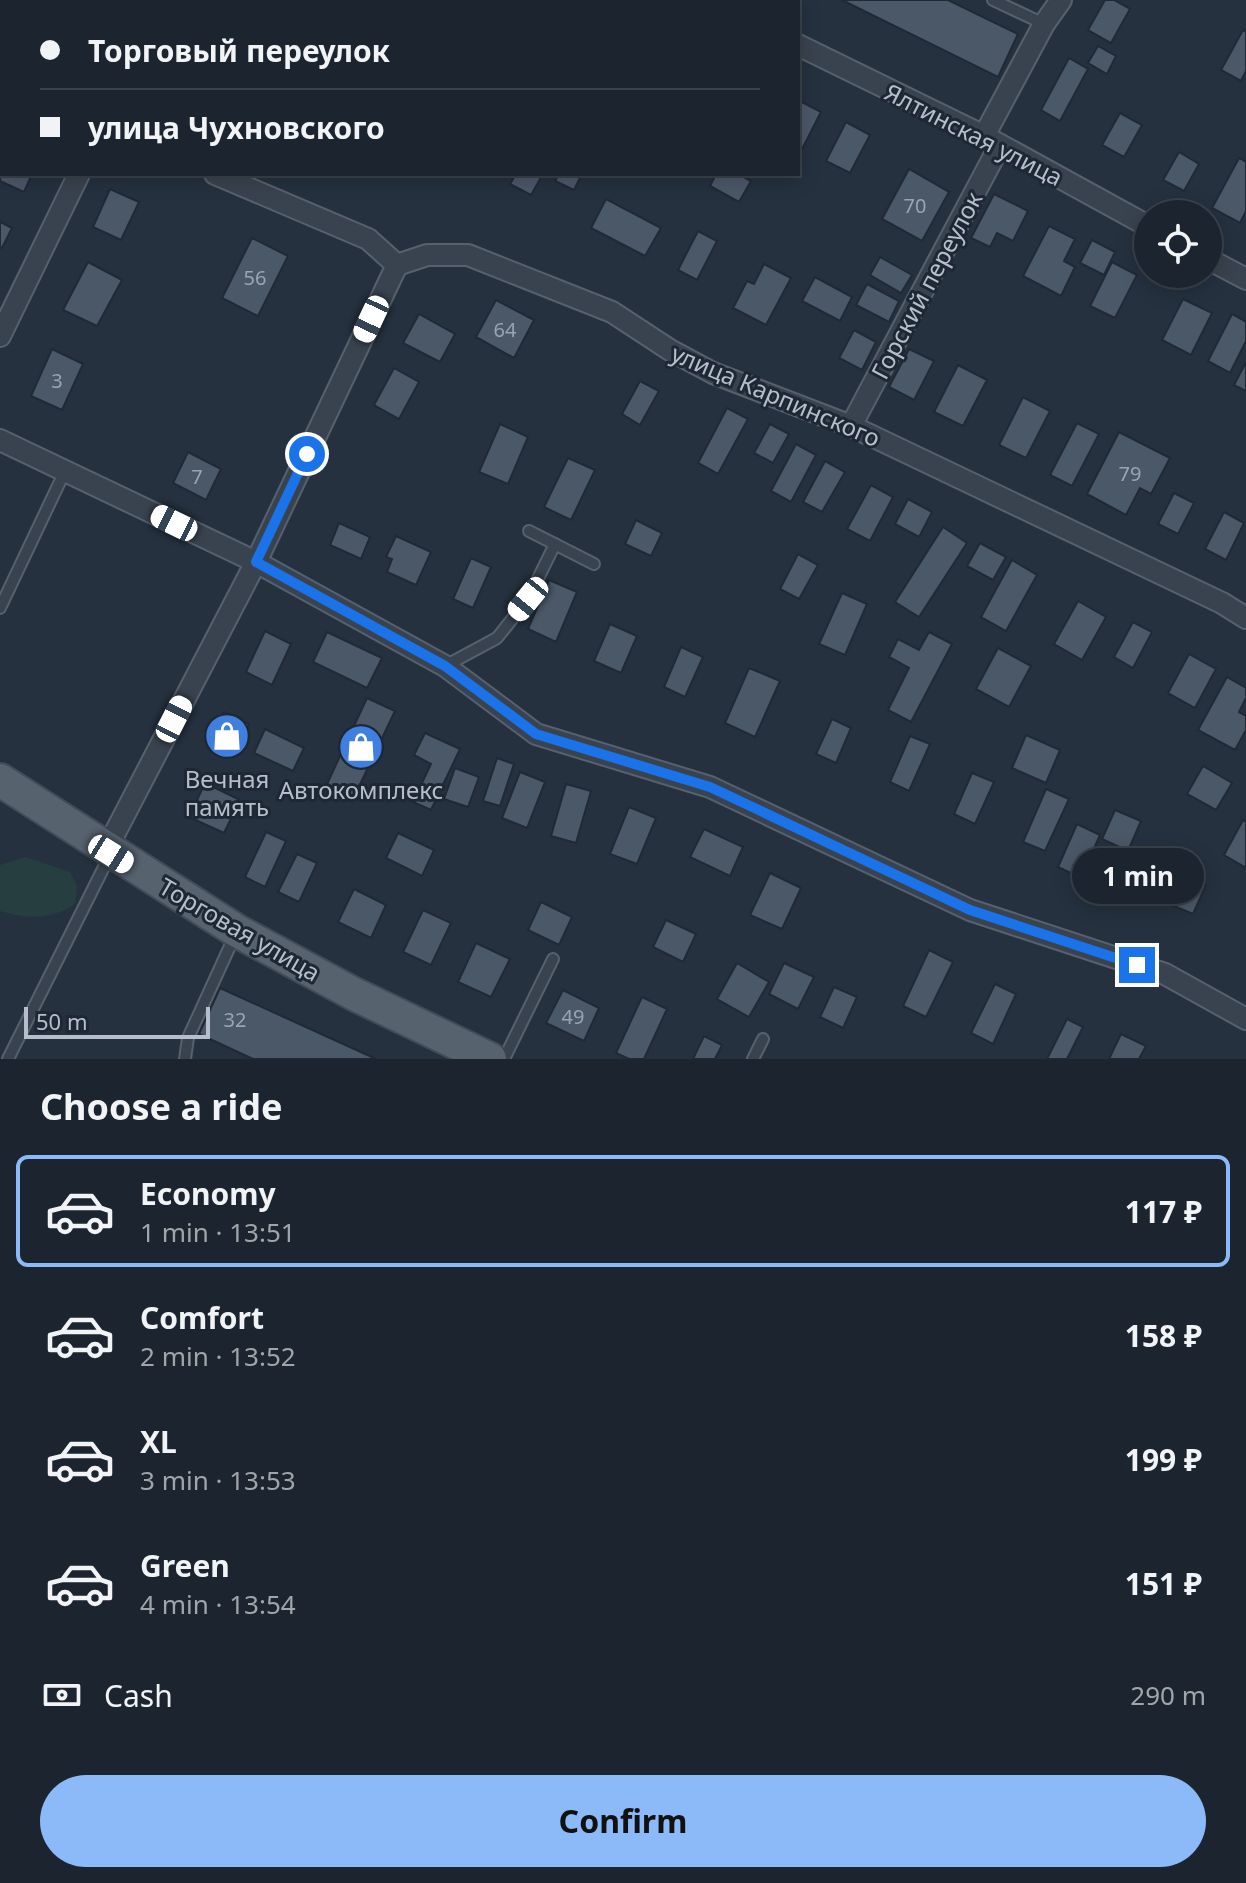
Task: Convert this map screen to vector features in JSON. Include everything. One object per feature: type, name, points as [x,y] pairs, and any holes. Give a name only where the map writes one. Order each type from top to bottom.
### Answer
[{"type":"main road","name":"Торговая улица","points":[[0,780],[108,852],[237,931],[354,994],[490,1058]]},
{"type":"street","name":"Горский переулок","points":[[851,426],[992,141],[1044,24],[1061,0]]},
{"type":"street","name":"Ялтинская улица","points":[[800,46],[992,141],[1134,218]]},
{"type":"street","points":[[0,336],[78,176]]},
{"type":"street","points":[[108,852],[256,562],[397,265],[368,239],[220,176]]},
{"type":"street","name":"улица Карпинского","points":[[397,265],[427,255],[468,255],[612,312],[670,350],[713,373],[851,426],[1222,603],[1246,618]]},
{"type":"street","points":[[1222,266],[1246,279]]},
{"type":"street","points":[[0,440],[256,562],[445,666],[536,734],[710,787],[970,910],[1165,974],[1246,1019]]},
{"type":"lane","points":[[993,0],[1044,24]]},
{"type":"lane","points":[[0,608],[65,471]]},
{"type":"lane","points":[[529,531],[594,564]]},
{"type":"lane","points":[[445,666],[497,638],[528,599],[555,544]]},
{"type":"lane","points":[[8,1059],[108,852]]},
{"type":"lane","points":[[185,1059],[188,1038],[237,931]]},
{"type":"lane","points":[[490,1058],[553,959]]},
{"type":"lane","points":[[753,1059],[763,1039]]},
{"type":"green space","points":[[26,857],[70,872],[77,886],[75,904],[57,913],[39,916],[19,916],[0,911],[0,865]]},
{"type":"building","points":[[842,0],[948,0],[1018,34],[998,77]]},
{"type":"building","points":[[1105,0],[1114,0],[1130,9],[1111,43],[1088,30]]},
{"type":"building","points":[[1243,30],[1246,32],[1246,71],[1241,81],[1221,70]]},
{"type":"building","points":[[1098,46],[1116,56],[1107,74],[1088,63]]},
{"type":"building","points":[[1069,58],[1088,69],[1060,121],[1041,110]]},
{"type":"building","points":[[800,101],[821,112],[800,153]]},
{"type":"building","points":[[1120,113],[1142,125],[1124,157],[1102,145]]},
{"type":"building","points":[[846,122],[870,135],[850,173],[826,161]]},
{"type":"building","points":[[1179,152],[1199,164],[1184,191],[1163,180]]},
{"type":"building","points":[[1239,158],[1246,162],[1246,211],[1240,223],[1222,213],[1222,200],[1216,200]]},
{"type":"building","points":[[909,169],[949,192],[922,241],[882,219]]},
{"type":"building","points":[[0,176],[31,176],[24,192],[0,181]]},
{"type":"building","points":[[515,176],[542,176],[531,195],[510,184]]},
{"type":"building","points":[[558,176],[581,176],[574,190],[555,181]]},
{"type":"building","points":[[715,176],[742,176],[751,181],[739,202],[710,186]]},
{"type":"building","points":[[110,189],[139,202],[121,240],[93,227]]},
{"type":"building","points":[[994,194],[1028,211],[1013,241],[997,233],[990,247],[971,238]]},
{"type":"building","points":[[606,199],[661,228],[645,256],[591,228]]},
{"type":"building","points":[[0,222],[12,228],[2,248],[0,247]]},
{"type":"building","points":[[1049,226],[1075,239],[1064,261],[1075,267],[1061,296],[1023,276]]},
{"type":"building","points":[[698,231],[717,241],[697,280],[678,270]]},
{"type":"building","points":[[252,238],[288,256],[258,316],[222,298]]},
{"type":"building","points":[[1092,240],[1115,252],[1104,275],[1080,263]]},
{"type":"building","points":[[880,257],[912,275],[901,293],[870,275]]},
{"type":"building","points":[[88,262],[122,280],[97,326],[63,310]]},
{"type":"building","points":[[1112,262],[1134,273],[1134,281],[1115,318],[1090,306]]},
{"type":"building","points":[[764,264],[791,278],[766,325],[733,308],[747,281],[754,284]]},
{"type":"building","points":[[815,277],[852,297],[840,321],[802,301]]},
{"type":"building","points":[[867,284],[899,301],[889,322],[856,305]]},
{"type":"building","points":[[1183,299],[1212,313],[1191,355],[1162,340]]},
{"type":"building","points":[[496,300],[534,320],[514,358],[476,337]]},
{"type":"building","points":[[419,314],[455,334],[440,362],[403,343]]},
{"type":"building","points":[[1232,314],[1246,322],[1246,341],[1230,373],[1208,361]]},
{"type":"building","points":[[854,330],[876,342],[862,370],[839,358]]},
{"type":"building","points":[[52,349],[83,364],[62,410],[31,396]]},
{"type":"building","points":[[909,349],[934,361],[914,400],[889,387]]},
{"type":"building","points":[[1246,362],[1246,391],[1234,385]]},
{"type":"building","points":[[958,365],[987,380],[963,426],[934,412]]},
{"type":"building","points":[[394,368],[419,382],[399,419],[374,405]]},
{"type":"building","points":[[640,381],[659,391],[640,425],[622,414]]},
{"type":"building","points":[[1023,397],[1050,411],[1026,458],[999,445]]},
{"type":"building","points":[[727,408],[748,419],[718,474],[698,463]]},
{"type":"building","points":[[1077,423],[1099,434],[1072,486],[1050,475]]},
{"type":"building","points":[[500,424],[528,437],[508,484],[479,472]]},
{"type":"building","points":[[770,424],[789,434],[773,463],[754,453]]},
{"type":"building","points":[[1119,432],[1170,458],[1151,494],[1140,488],[1126,515],[1087,494]]},
{"type":"building","points":[[796,444],[816,455],[791,502],[771,491]]},
{"type":"building","points":[[188,452],[221,469],[206,500],[173,483]]},
{"type":"building","points":[[568,458],[595,470],[571,520],[544,507]]},
{"type":"building","points":[[825,461],[845,472],[822,512],[803,502]]},
{"type":"building","points":[[871,485],[893,497],[870,541],[847,529]]},
{"type":"building","points":[[1174,493],[1194,503],[1178,534],[1158,524]]},
{"type":"building","points":[[908,499],[932,512],[919,537],[895,524]]},
{"type":"building","points":[[1224,512],[1244,523],[1226,560],[1205,549]]},
{"type":"building","points":[[636,520],[662,533],[651,556],[625,544]]},
{"type":"building","points":[[339,523],[370,537],[361,559],[330,545]]},
{"type":"building","points":[[943,527],[967,543],[919,617],[895,602]]},
{"type":"building","points":[[396,536],[431,552],[416,585],[387,572],[392,559],[386,557]]},
{"type":"building","points":[[980,543],[1006,557],[993,580],[967,566]]},
{"type":"building","points":[[798,554],[818,565],[799,599],[780,589]]},
{"type":"building","points":[[471,558],[491,567],[473,608],[453,599]]},
{"type":"building","points":[[1012,560],[1037,575],[1006,631],[981,617]]},
{"type":"building","points":[[549,580],[577,592],[556,642],[528,629]]},
{"type":"building","points":[[842,593],[867,604],[845,655],[819,644]]},
{"type":"building","points":[[1078,601],[1106,617],[1082,660],[1054,644]]},
{"type":"building","points":[[1133,622],[1152,632],[1133,668],[1114,657]]},
{"type":"building","points":[[610,624],[637,636],[621,673],[594,661]]},
{"type":"building","points":[[265,631],[291,644],[272,685],[246,672]]},
{"type":"building","points":[[327,632],[382,658],[367,688],[313,662]]},
{"type":"building","points":[[929,632],[952,644],[911,722],[888,710],[909,668],[889,657],[898,639],[919,650]]},
{"type":"building","points":[[681,647],[703,657],[685,697],[664,687]]},
{"type":"building","points":[[998,648],[1031,666],[1009,707],[976,689]]},
{"type":"building","points":[[1189,654],[1216,669],[1195,708],[1168,693]]},
{"type":"building","points":[[749,668],[780,681],[755,737],[725,723]]},
{"type":"building","points":[[1227,677],[1246,688],[1246,698],[1239,712],[1246,716],[1246,730],[1235,750],[1198,730]]},
{"type":"building","name":"Автокомплекс","points":[[367,698],[395,711],[354,797],[327,784]]},
{"type":"building","points":[[224,712],[249,724],[234,755],[209,743]]},
{"type":"building","points":[[832,719],[851,728],[836,763],[816,754]]},
{"type":"building","points":[[265,729],[304,748],[293,771],[254,753]]},
{"type":"building","points":[[425,733],[460,749],[431,810],[413,802],[431,764],[414,755]]},
{"type":"building","points":[[1026,735],[1060,750],[1046,783],[1012,768]]},
{"type":"building","points":[[910,736],[930,744],[909,791],[890,782]]},
{"type":"building","points":[[497,758],[514,764],[500,806],[483,801]]},
{"type":"building","points":[[1203,766],[1232,783],[1216,810],[1187,794]]},
{"type":"building","points":[[455,768],[479,777],[468,807],[444,799]]},
{"type":"building","points":[[520,772],[545,782],[527,828],[502,818]]},
{"type":"building","points":[[972,773],[994,782],[975,824],[954,814]]},
{"type":"building","points":[[205,783],[240,800],[224,833],[189,817]]},
{"type":"building","points":[[566,784],[591,791],[576,843],[551,836]]},
{"type":"building","points":[[1046,789],[1069,799],[1045,851],[1023,842]]},
{"type":"building","points":[[629,807],[656,818],[637,864],[610,854]]},
{"type":"building","points":[[1115,810],[1141,821],[1128,851],[1102,839]]},
{"type":"building","points":[[1243,820],[1246,822],[1246,868],[1224,855]]},
{"type":"building","points":[[1077,824],[1100,835],[1081,878],[1058,867]]},
{"type":"building","points":[[704,829],[743,847],[730,876],[690,857]]},
{"type":"building","points":[[266,832],[286,841],[265,887],[245,877]]},
{"type":"building","points":[[398,833],[434,850],[422,876],[386,858]]},
{"type":"building","points":[[297,854],[317,863],[299,902],[278,892]]},
{"type":"building","points":[[1168,868],[1206,885],[1193,914],[1155,898]]},
{"type":"building","points":[[770,873],[801,888],[782,929],[750,915]]},
{"type":"building","points":[[354,889],[386,905],[371,938],[338,922]]},
{"type":"building","points":[[541,902],[572,917],[559,945],[528,930]]},
{"type":"building","points":[[423,910],[451,923],[431,965],[403,952]]},
{"type":"building","points":[[666,920],[696,934],[683,962],[653,947]]},
{"type":"building","points":[[476,943],[510,959],[491,997],[458,982]]},
{"type":"building","points":[[929,950],[953,962],[926,1017],[903,1006]]},
{"type":"building","points":[[737,963],[769,982],[749,1017],[717,999]]},
{"type":"building","points":[[784,963],[814,977],[798,1009],[769,994]]},
{"type":"building","points":[[995,984],[1016,994],[993,1044],[971,1033]]},
{"type":"building","points":[[834,987],[857,997],[843,1028],[820,1017]]},
{"type":"building","points":[[220,988],[376,1059],[253,1059],[199,1034]]},
{"type":"building","points":[[563,990],[599,1008],[584,1041],[546,1023]]},
{"type":"building","points":[[642,997],[667,1009],[644,1059],[629,1059],[616,1053]]},
{"type":"building","points":[[1067,1019],[1083,1027],[1067,1059],[1047,1059]]},
{"type":"building","points":[[1121,1034],[1146,1046],[1139,1059],[1109,1059]]},
{"type":"building","points":[[704,1036],[722,1045],[715,1059],[693,1059]]},
{"type":"place","name":"Вечная память","points":[[227,736]]},
{"type":"place","name":"Автокомплекс","points":[[361,747]]},
{"type":"route","points":[[307,454],[256,562],[445,666],[536,734],[710,787],[970,910],[1137,965]]}]
